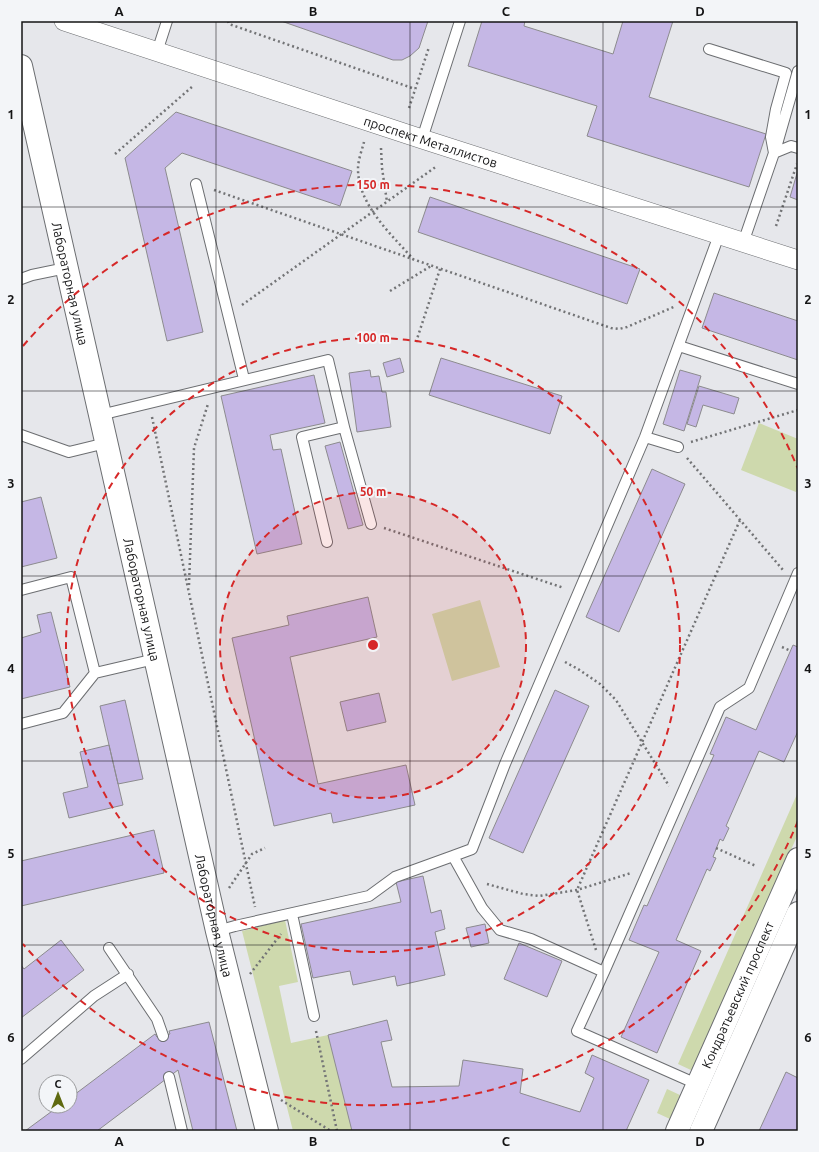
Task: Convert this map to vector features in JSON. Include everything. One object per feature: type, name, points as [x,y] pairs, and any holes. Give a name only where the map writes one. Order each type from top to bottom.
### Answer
[{"type":"street","name":"проспект Металлистов","points":[[64,21],[422,140],[798,260]]},
{"type":"street","name":"Лабораторная улица","points":[[21,66],[217,931],[267,1131]]},
{"type":"street","name":"Кондратьевский проспект","points":[[677,1131],[697,1085],[793,881],[798,859]]},
{"type":"street","name":"Кондратьевский проспект","points":[[701,1131],[798,913]]},
{"type":"lane","points":[[157,52],[167,21]]},
{"type":"lane","points":[[422,140],[460,21]]},
{"type":"lane","points":[[709,49],[786,72],[776,109],[771,137],[774,153]]},
{"type":"lane","points":[[743,243],[774,153],[798,71]]},
{"type":"lane","points":[[774,153],[791,146],[798,148]]},
{"type":"lane","points":[[196,184],[244,379]]},
{"type":"lane","points":[[217,931],[369,896],[395,877],[472,849],[505,764],[645,437],[680,346],[719,235]]},
{"type":"lane","points":[[21,279],[32,275],[66,268]]},
{"type":"lane","points":[[680,346],[798,384]]},
{"type":"lane","points":[[100,415],[244,379],[328,360],[344,427],[371,524]]},
{"type":"lane","points":[[327,542],[302,437],[344,427]]},
{"type":"lane","points":[[21,435],[69,452],[106,443]]},
{"type":"lane","points":[[645,437],[678,447]]},
{"type":"lane","points":[[21,590],[71,577],[94,673]]},
{"type":"lane","points":[[718,1094],[577,1031],[720,707],[749,688],[796,577]]},
{"type":"lane","points":[[21,724],[63,713],[94,673],[155,659]]},
{"type":"lane","points":[[453,856],[482,908],[500,930],[531,939],[604,972]]},
{"type":"lane","points":[[292,914],[314,1016]]},
{"type":"lane","points":[[109,948],[128,974],[156,1019],[163,1036]]},
{"type":"lane","points":[[21,1059],[94,996],[128,974]]},
{"type":"lane","points":[[169,1077],[182,1131]]},
{"type":"path","points":[[228,21],[229,24],[415,89]]},
{"type":"path","points":[[409,108],[429,46]]},
{"type":"path","points":[[115,154],[193,86]]},
{"type":"path","points":[[364,142],[358,168],[360,186],[372,212],[414,260]]},
{"type":"path","points":[[381,148],[382,168],[387,202]]},
{"type":"path","points":[[776,226],[798,160]]},
{"type":"path","points":[[228,314],[437,166]]},
{"type":"path","points":[[196,184],[611,328],[619,329],[627,327],[697,297]]},
{"type":"path","points":[[390,291],[431,266]]},
{"type":"path","points":[[416,342],[440,269]]},
{"type":"path","points":[[188,590],[194,448],[214,387]]},
{"type":"path","points":[[149,403],[258,921]]},
{"type":"path","points":[[796,577],[740,520],[678,447],[798,410]]},
{"type":"path","points":[[604,972],[577,890],[740,520]]},
{"type":"path","points":[[371,524],[579,593]]},
{"type":"path","points":[[552,656],[578,669],[600,684],[616,700],[678,802]]},
{"type":"path","points":[[227,890],[252,854],[265,848]]},
{"type":"path","points":[[716,848],[756,866]]},
{"type":"path","points":[[465,878],[524,894],[538,896],[577,890],[650,867]]},
{"type":"path","points":[[248,976],[287,926],[292,914]]},
{"type":"path","points":[[314,1016],[337,1131]]},
{"type":"path","points":[[277,1097],[331,1131]]},
{"type":"green space","points":[[759,423],[798,439],[798,486],[796,492],[741,470]]},
{"type":"green space","points":[[480,600],[500,667],[452,681],[432,614]]},
{"type":"green space","points":[[798,792],[798,834],[693,1071],[678,1064]]},
{"type":"green space","points":[[285,920],[298,982],[279,986],[291,1043],[328,1035],[352,1131],[293,1131],[242,931]]},
{"type":"green space","points":[[667,1089],[680,1095],[670,1119],[657,1113]]},
{"type":"building","points":[[281,21],[428,21],[419,48],[410,56],[402,60],[393,60]]},
{"type":"building","points":[[482,21],[525,21],[524,26],[613,54],[623,21],[673,21],[649,97],[766,134],[749,187],[587,136],[597,106],[468,66]]},
{"type":"building","points":[[176,112],[352,171],[340,206],[182,153],[165,168],[203,332],[167,341],[125,158]]},
{"type":"building","points":[[798,170],[798,200],[790,197]]},
{"type":"building","points":[[430,197],[640,269],[627,304],[418,232]]},
{"type":"building","points":[[714,293],[798,321],[798,360],[702,328]]},
{"type":"building","points":[[400,358],[404,372],[387,377],[383,363]]},
{"type":"building","points":[[441,358],[562,396],[550,434],[429,395]]},
{"type":"building","points":[[370,370],[371,377],[379,376],[382,392],[386,392],[391,427],[357,432],[349,373]]},
{"type":"building","points":[[680,370],[701,376],[684,431],[663,424]]},
{"type":"building","points":[[314,375],[325,423],[270,435],[273,450],[281,449],[302,544],[257,554],[221,396]]},
{"type":"building","points":[[699,386],[739,398],[734,414],[703,405],[696,427],[687,424]]},
{"type":"building","points":[[340,442],[363,525],[348,529],[325,446]]},
{"type":"building","points":[[652,469],[685,484],[619,632],[586,617]]},
{"type":"building","points":[[41,497],[57,558],[21,567],[21,502]]},
{"type":"building","points":[[368,597],[377,637],[290,657],[318,784],[406,765],[415,805],[333,823],[331,813],[274,826],[232,638],[289,625],[287,616]]},
{"type":"building","points":[[51,612],[70,687],[21,699],[21,638],[41,632],[37,615]]},
{"type":"building","points":[[793,645],[798,647],[798,731],[784,762],[759,751],[726,826],[729,828],[723,841],[720,839],[713,857],[716,858],[710,871],[707,869],[676,940],[701,951],[657,1053],[621,1037],[659,952],[629,940],[644,905],[647,906],[714,755],[710,754],[726,717],[756,730]]},
{"type":"building","points":[[555,690],[589,706],[523,853],[489,838]]},
{"type":"building","points":[[379,693],[386,722],[347,731],[340,702]]},
{"type":"building","points":[[125,700],[143,779],[118,784],[100,706]]},
{"type":"building","points":[[109,745],[123,805],[69,818],[63,793],[88,787],[80,752]]},
{"type":"building","points":[[154,830],[164,873],[21,906],[21,861]]},
{"type":"building","points":[[423,876],[431,913],[441,910],[445,929],[435,932],[445,975],[397,986],[395,976],[353,985],[350,971],[313,978],[301,924],[401,902],[396,882]]},
{"type":"building","points":[[485,924],[489,943],[471,947],[466,928]]},
{"type":"building","points":[[61,940],[84,970],[21,1018],[21,965],[24,969]]},
{"type":"building","points":[[519,943],[562,961],[547,997],[504,979]]},
{"type":"building","points":[[387,1020],[392,1040],[381,1042],[392,1087],[459,1086],[463,1060],[523,1069],[520,1093],[580,1112],[594,1078],[585,1073],[592,1055],[649,1080],[626,1131],[352,1131],[328,1035]]},
{"type":"building","points":[[209,1022],[237,1131],[193,1131],[178,1070],[97,1131],[25,1131],[48,1114],[78,1114],[78,1092],[155,1034],[157,1037],[170,1034],[169,1031]]},
{"type":"building","points":[[786,1072],[798,1078],[798,1131],[759,1131]]}]
